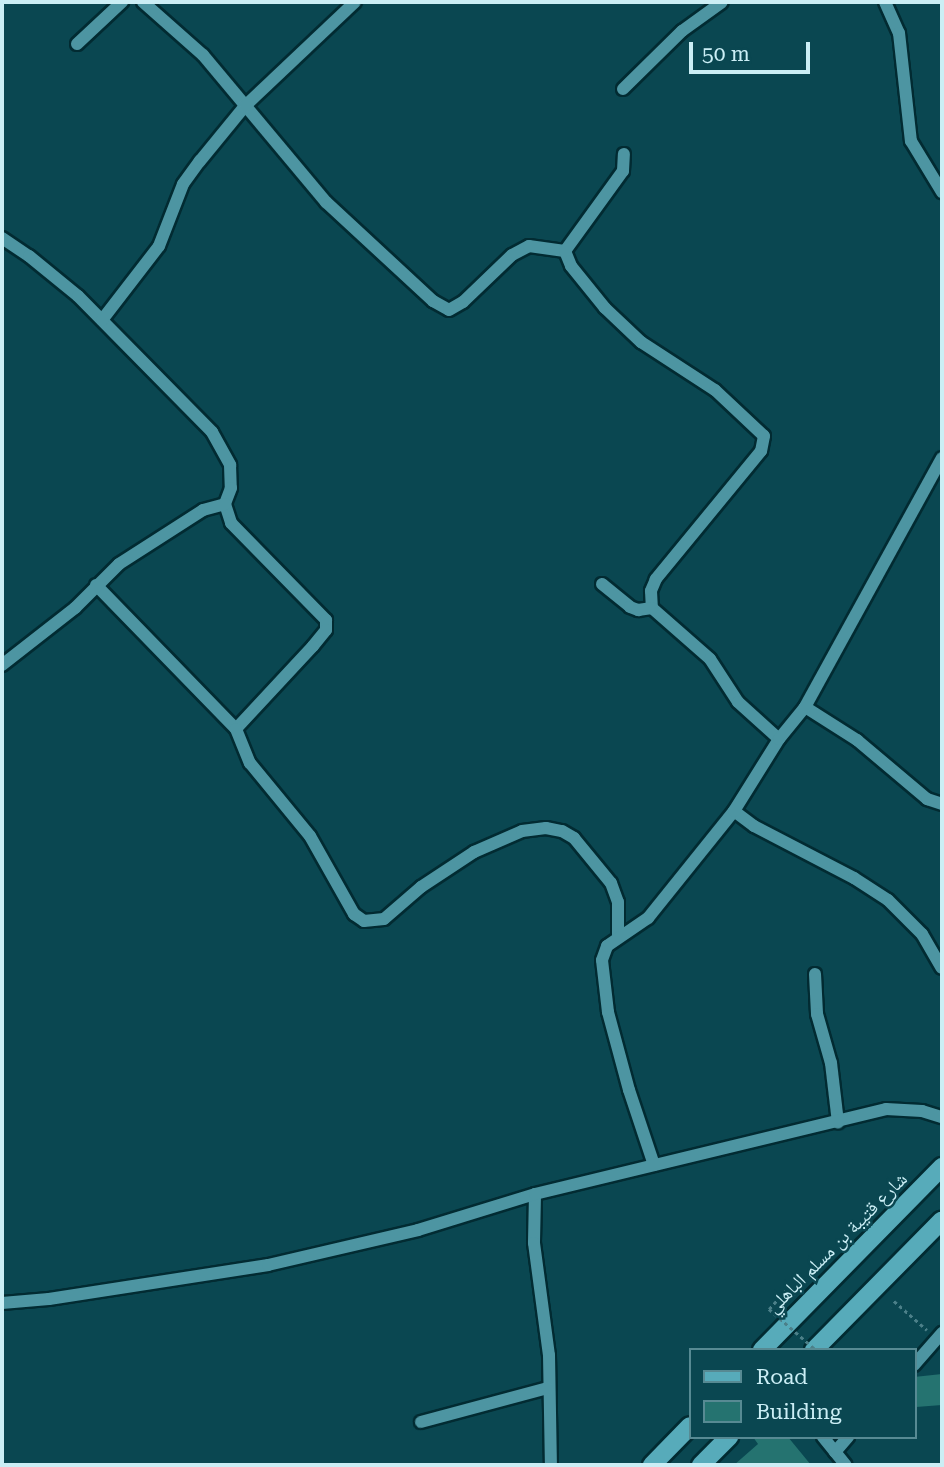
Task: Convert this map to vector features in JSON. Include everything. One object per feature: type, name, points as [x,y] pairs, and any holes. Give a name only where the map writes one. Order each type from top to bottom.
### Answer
[{"type":"main road","name":"شارع قتيبة بن مسلم الباهلي","points":[[764,1348],[942,1167]]},
{"type":"main road","points":[[817,1348],[942,1220]]},
{"type":"main road","points":[[652,1465],[688,1428]]},
{"type":"main road","points":[[701,1465],[727,1439]]},
{"type":"street","points":[[78,44],[122,2]]},
{"type":"street","points":[[143,2],[203,55],[326,202],[393,268],[449,310],[463,302],[512,255],[529,246],[565,251]]},
{"type":"street","points":[[102,320],[159,246],[183,184],[246,106],[355,2]]},
{"type":"street","points":[[623,89],[682,31],[722,2]]},
{"type":"street","points":[[885,2],[899,33],[911,141],[942,192]]},
{"type":"street","points":[[565,251],[623,171],[624,154]]},
{"type":"street","points":[[2,238],[29,256],[102,320],[193,412],[222,446],[230,477],[231,488],[225,504],[231,523],[326,620],[326,630],[313,646],[236,729]]},
{"type":"street","points":[[565,251],[570,266],[605,308],[640,342],[715,390],[764,436],[761,451],[656,579],[651,591],[652,608],[710,659],[738,702],[779,738]]},
{"type":"street","points":[[654,1165],[629,1090],[603,984],[602,960],[607,946],[618,936],[649,918],[734,811],[779,738],[805,707],[942,458]]},
{"type":"street","points":[[2,665],[75,608],[119,564],[203,510],[225,504]]},
{"type":"street","points":[[603,584],[630,607],[638,610],[652,608]]},
{"type":"street","points":[[96,585],[179,674],[236,729],[250,763],[272,786],[293,818],[310,836],[328,862],[349,908],[364,920],[384,919],[422,887],[474,852],[522,831],[546,828],[562,831],[574,838],[611,883],[618,902],[618,936]]},
{"type":"street","points":[[805,707],[858,740],[927,799],[942,804]]},
{"type":"street","points":[[734,811],[754,826],[854,878],[888,900],[922,934],[942,968]]},
{"type":"street","points":[[815,974],[817,1014],[831,1063],[838,1122]]},
{"type":"street","points":[[2,1303],[49,1299],[268,1265],[418,1230],[535,1194],[886,1109],[922,1111],[942,1117]]},
{"type":"street","points":[[535,1194],[534,1243],[548,1342],[548,1388],[552,1414],[551,1465]]},
{"type":"street","points":[[916,1363],[939,1340]]},
{"type":"street","points":[[421,1422],[548,1388]]},
{"type":"street","points":[[824,1439],[846,1465]]},
{"type":"street","points":[[835,1452],[847,1439]]},
{"type":"path","points":[[788,1288],[769,1309],[813,1348]]},
{"type":"path","points":[[894,1301],[939,1340]]},
{"type":"building","points":[[942,1374],[942,1405],[916,1407],[916,1377]]},
{"type":"building","points":[[754,1439],[790,1439],[811,1465],[734,1465],[758,1444]]}]
